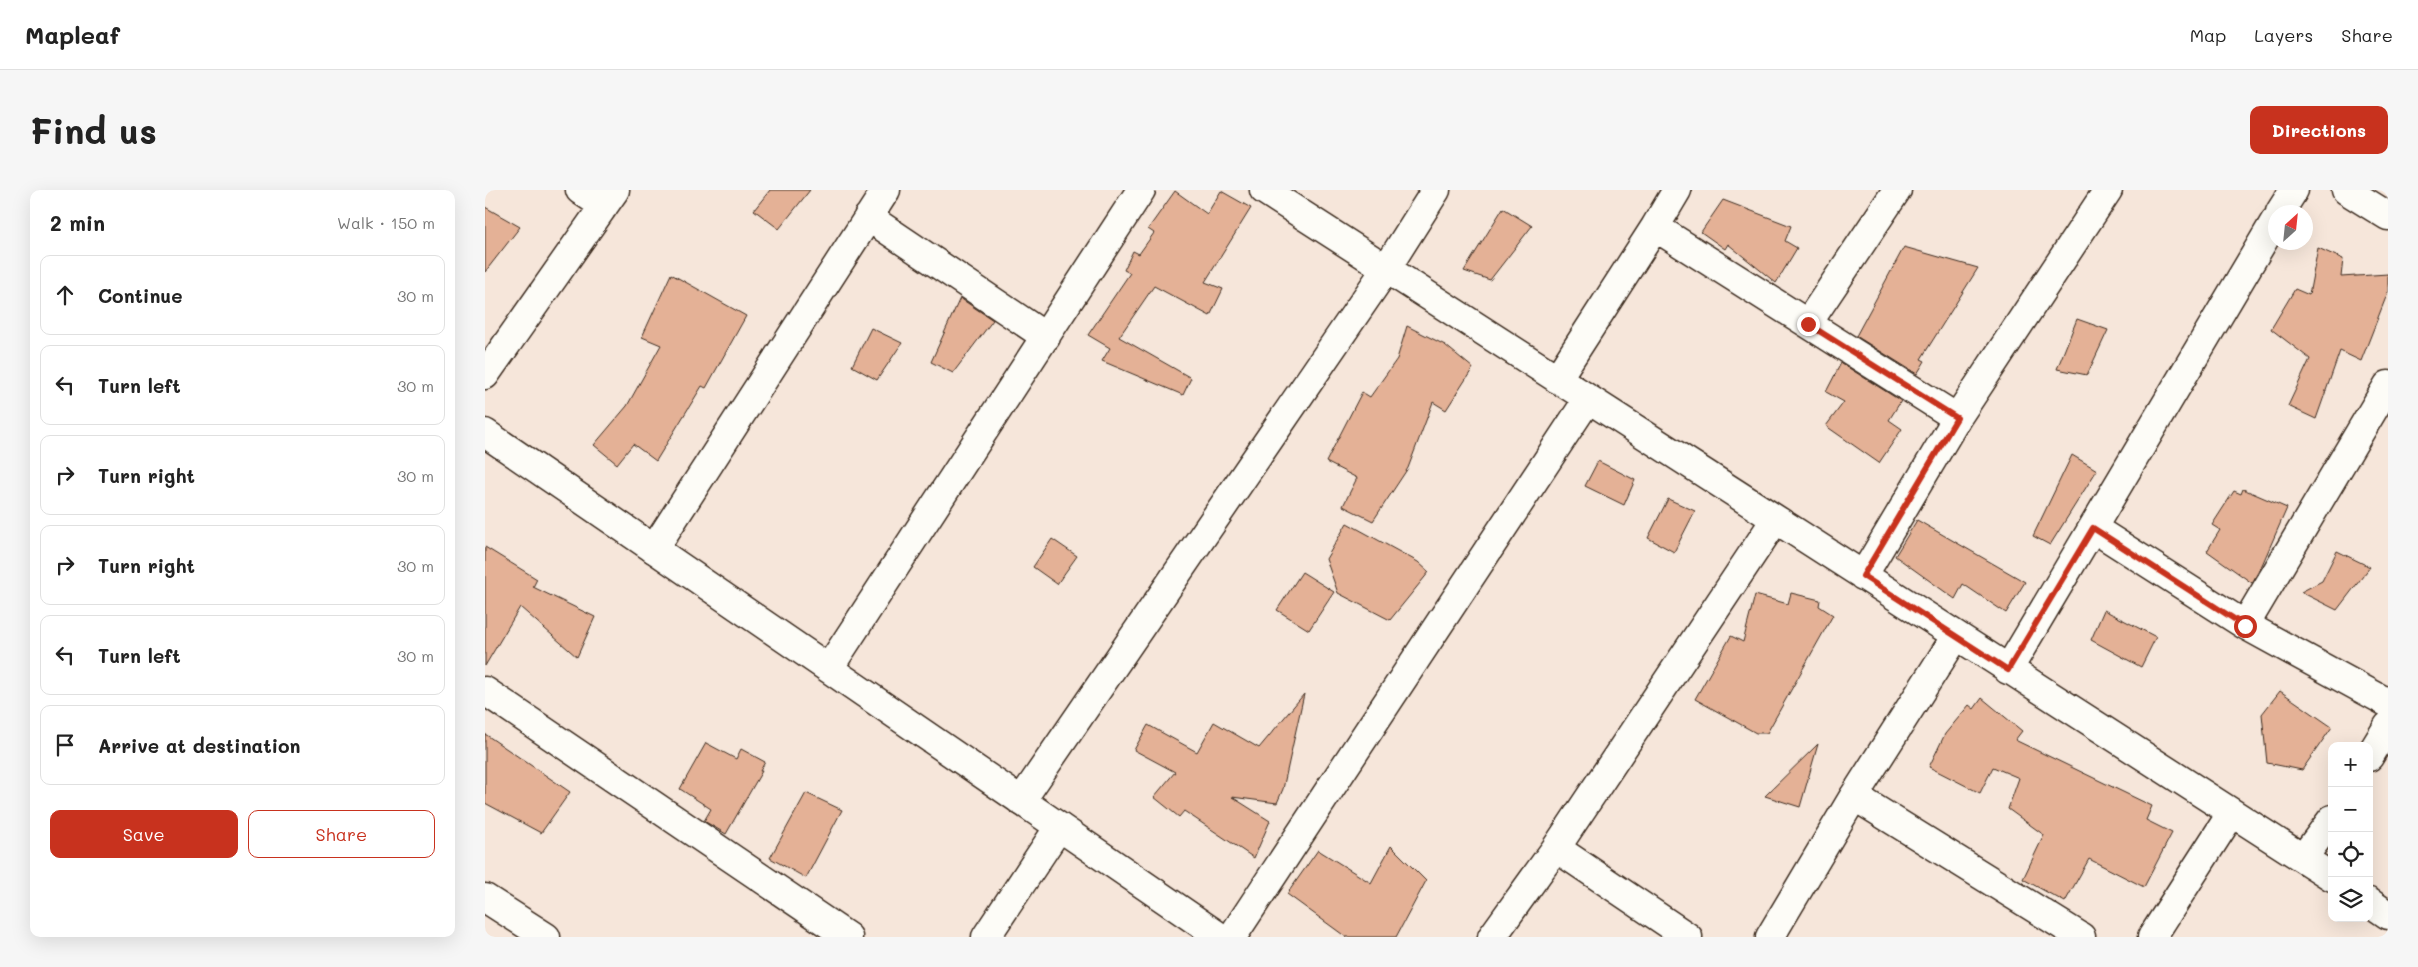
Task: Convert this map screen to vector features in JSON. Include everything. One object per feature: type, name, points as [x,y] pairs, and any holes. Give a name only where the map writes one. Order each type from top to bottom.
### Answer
[{"type":"street","points":[[485,375],[610,198],[579,190]]},
{"type":"street","points":[[654,549],[886,190]]},
{"type":"street","points":[[829,668],[1141,190]]},
{"type":"street","points":[[1264,190],[2231,814],[2328,874]]},
{"type":"street","points":[[1021,801],[1386,269],[1436,190]]},
{"type":"street","points":[[1557,379],[1677,190]]},
{"type":"street","points":[[1808,324],[1897,190]]},
{"type":"street","points":[[1863,576],[1957,418],[2108,190]]},
{"type":"street","points":[[2285,205],[2294,190]]},
{"type":"street","points":[[2346,190],[2388,216]]},
{"type":"street","points":[[868,217],[1046,337]]},
{"type":"street","points":[[1655,227],[1957,418]]},
{"type":"street","points":[[2008,670],[2268,233]]},
{"type":"street","points":[[2245,626],[2388,385]]},
{"type":"street","points":[[1232,937],[1588,399]]},
{"type":"street","points":[[485,433],[1220,937]]},
{"type":"street","points":[[1492,937],[1556,848],[1775,520]]},
{"type":"street","points":[[2093,528],[2245,626],[2388,703]]},
{"type":"street","points":[[1770,937],[1854,796],[1956,636]]},
{"type":"street","points":[[485,691],[848,937]]},
{"type":"street","points":[[2373,750],[2388,726]]},
{"type":"street","points":[[1854,796],[2081,937]]},
{"type":"street","points":[[2152,937],[2231,814]]},
{"type":"street","points":[[2303,858],[2328,824]]},
{"type":"street","points":[[986,937],[1059,827]]},
{"type":"street","points":[[1556,848],[1688,937]]},
{"type":"street","points":[[485,898],[547,937]]},
{"type":"street","points":[[2373,905],[2388,915]]},
{"type":"building","points":[[770,190],[810,190],[779,229],[754,210]]},
{"type":"building","points":[[1175,191],[1207,214],[1221,191],[1251,208],[1205,282],[1223,289],[1210,316],[1154,286],[1119,337],[1191,378],[1183,395],[1102,361],[1110,348],[1088,335],[1130,273],[1124,270],[1133,251],[1139,254],[1154,233],[1148,229]]},
{"type":"building","points":[[1723,200],[1791,226],[1785,241],[1797,248],[1776,283],[1728,244],[1725,249],[1701,232]]},
{"type":"building","points":[[485,207],[520,227],[485,272]]},
{"type":"building","points":[[1503,208],[1532,226],[1490,280],[1464,271]]},
{"type":"building","points":[[1904,247],[1978,268],[1921,359],[1925,361],[1917,374],[1856,336]]},
{"type":"building","points":[[2318,248],[2343,259],[2341,277],[2388,274],[2388,292],[2361,361],[2340,351],[2316,419],[2288,406],[2310,359],[2271,329],[2295,289],[2309,295]]},
{"type":"building","points":[[671,274],[746,316],[706,388],[702,386],[656,461],[633,444],[617,464],[594,445],[627,406],[661,345],[642,337]]},
{"type":"building","points":[[960,298],[993,320],[953,373],[931,362]]},
{"type":"building","points":[[2077,319],[2108,330],[2087,375],[2057,369]]},
{"type":"building","points":[[1407,326],[1445,345],[1473,368],[1446,410],[1433,402],[1408,468],[1373,521],[1343,506],[1357,478],[1326,462],[1362,392],[1370,397],[1397,359]]},
{"type":"building","points":[[871,328],[902,343],[877,380],[852,366]]},
{"type":"building","points":[[1841,363],[1901,401],[1889,420],[1902,429],[1879,463],[1826,426],[1844,402],[1826,392]]},
{"type":"building","points":[[2072,455],[2097,470],[2050,545],[2033,536]]},
{"type":"building","points":[[1598,461],[1635,480],[1624,505],[1585,486]]},
{"type":"building","points":[[2243,489],[2287,508],[2252,583],[2207,551],[2220,530],[2212,525],[2234,491],[2241,494]]},
{"type":"building","points":[[1668,499],[1695,511],[1674,552],[1648,538]]},
{"type":"building","points":[[1917,520],[2025,582],[2006,613],[1963,584],[1955,599],[1895,556]]},
{"type":"building","points":[[1347,523],[1418,562],[1429,572],[1390,620],[1338,593],[1326,559]]},
{"type":"building","points":[[1052,539],[1077,556],[1057,584],[1033,567]]},
{"type":"building","points":[[485,547],[537,579],[533,587],[595,617],[577,657],[520,607],[485,666]]},
{"type":"building","points":[[2337,551],[2370,567],[2337,610],[2301,592],[2322,581]]},
{"type":"building","points":[[1302,572],[1334,592],[1309,630],[1277,610]]},
{"type":"building","points":[[1791,593],[1820,600],[1819,606],[1833,615],[1767,733],[1756,733],[1695,699],[1731,636],[1743,642],[1755,595],[1788,604]]},
{"type":"building","points":[[2104,610],[2156,637],[2141,667],[2091,640]]},
{"type":"building","points":[[2280,691],[2332,727],[2302,770],[2267,763],[2262,714]]},
{"type":"building","points":[[1304,694],[1283,789],[1277,803],[1232,797],[1270,821],[1254,858],[1184,811],[1179,817],[1154,797],[1175,772],[1134,750],[1148,725],[1197,752],[1214,722],[1259,748]]},
{"type":"building","points":[[1982,698],[2022,731],[2015,740],[2152,806],[2146,820],[2172,833],[2144,887],[2089,859],[2065,902],[2023,879],[2044,835],[2008,809],[2019,778],[1993,767],[1980,793],[1929,767],[1945,734],[1969,705],[1974,709]]},
{"type":"building","points":[[485,734],[570,792],[541,833],[485,803]]},
{"type":"building","points":[[706,743],[736,759],[741,749],[765,762],[760,771],[762,771],[726,834],[704,821],[711,809],[680,789]]},
{"type":"building","points":[[1818,744],[1800,807],[1765,796]]},
{"type":"building","points":[[806,793],[842,810],[806,878],[770,858]]},
{"type":"building","points":[[1391,846],[1426,881],[1396,937],[1346,937],[1287,894],[1318,850],[1371,883]]},
{"type":"route","points":[[1808,324],[1957,418],[1863,576],[2008,670],[2093,528],[2245,626]]}]
